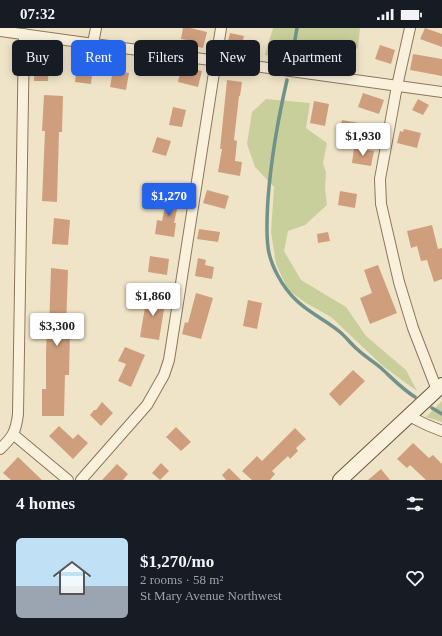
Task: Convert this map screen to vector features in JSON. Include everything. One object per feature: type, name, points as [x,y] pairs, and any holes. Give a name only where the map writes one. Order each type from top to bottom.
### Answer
[{"type":"street","points":[[94,40],[96,28]]},
{"type":"street","points":[[219,40],[220,28]]},
{"type":"street","points":[[340,480],[439,388],[414,328],[400,282],[381,204],[380,179],[397,86],[410,28]]},
{"type":"street","points":[[0,31],[71,40]]},
{"type":"street","points":[[0,449],[14,435],[18,414],[24,34]]},
{"type":"street","points":[[126,48],[206,60]]},
{"type":"street","points":[[260,67],[442,92]]},
{"type":"street","points":[[80,480],[146,405],[164,375],[169,360],[214,76]]},
{"type":"street","points":[[409,416],[427,426],[442,431]]},
{"type":"street","points":[[14,435],[68,480]]},
{"type":"green space","points":[[273,28],[360,28],[358,48],[356,49],[356,40],[269,40]]},
{"type":"green space","points":[[268,45],[268,55],[265,55]]},
{"type":"green space","points":[[266,99],[310,103],[306,128],[327,143],[323,163],[326,172],[325,189],[327,205],[305,225],[288,231],[284,251],[301,280],[346,307],[366,336],[406,370],[417,391],[384,367],[331,317],[306,303],[288,290],[276,264],[271,232],[274,187],[255,167],[247,144],[252,112]]},
{"type":"green space","points":[[442,401],[442,422],[426,417]]},
{"type":"building","points":[[183,28],[207,32],[203,48],[198,47],[198,40],[181,39]]},
{"type":"building","points":[[425,28],[442,34],[442,47],[420,39]]},
{"type":"building","points":[[230,33],[244,36],[243,40],[228,40]]},
{"type":"building","points":[[380,45],[395,50],[391,64],[375,59]]},
{"type":"building","points":[[413,54],[442,59],[442,76],[410,70]]},
{"type":"building","points":[[198,70],[202,71],[198,87],[178,82],[179,76],[198,76]]},
{"type":"building","points":[[126,72],[129,73],[126,90],[110,87],[112,76],[126,76]]},
{"type":"building","points":[[34,76],[48,76],[48,81],[34,81]]},
{"type":"building","points":[[76,76],[92,76],[91,84],[75,82]]},
{"type":"building","points":[[227,80],[242,82],[234,140],[237,141],[235,161],[242,162],[240,176],[218,172],[222,149],[220,149]]},
{"type":"building","points":[[363,93],[384,100],[379,114],[358,107]]},
{"type":"building","points":[[44,95],[63,96],[62,132],[59,132],[57,202],[42,201],[45,131],[42,131]]},
{"type":"building","points":[[418,99],[429,105],[423,115],[412,110]]},
{"type":"building","points":[[314,101],[329,104],[325,126],[310,123]]},
{"type":"building","points":[[173,107],[186,110],[182,127],[169,125]]},
{"type":"building","points":[[342,120],[364,124],[361,139],[339,135]]},
{"type":"building","points":[[404,129],[421,133],[417,148],[397,143],[400,131],[403,132]]},
{"type":"building","points":[[157,137],[171,141],[166,156],[152,152]]},
{"type":"building","points":[[354,148],[374,151],[371,166],[352,163]]},
{"type":"building","points":[[207,190],[229,196],[225,209],[203,203]]},
{"type":"building","points":[[340,191],[357,194],[355,208],[338,205]]},
{"type":"building","points":[[168,193],[180,196],[174,223],[176,223],[174,237],[155,234],[157,220],[162,221]]},
{"type":"building","points":[[54,218],[70,220],[68,245],[52,244]]},
{"type":"building","points":[[432,225],[438,249],[442,248],[442,279],[434,282],[427,260],[421,261],[417,246],[411,248],[407,231]]},
{"type":"building","points":[[199,229],[220,232],[218,242],[197,239]]},
{"type":"building","points":[[328,232],[330,241],[318,243],[317,234]]},
{"type":"building","points":[[150,256],[169,259],[167,275],[148,272]]},
{"type":"building","points":[[198,258],[206,260],[205,265],[214,267],[212,279],[195,276]]},
{"type":"building","points":[[378,265],[397,313],[370,324],[360,298],[372,293],[364,270]]},
{"type":"building","points":[[51,268],[68,270],[66,329],[70,330],[69,375],[65,375],[64,416],[42,416],[42,389],[46,389],[46,353],[47,329],[49,329]]},
{"type":"building","points":[[196,293],[213,298],[201,339],[182,334],[185,322],[188,323]]},
{"type":"building","points":[[147,295],[166,297],[159,340],[140,337]]},
{"type":"building","points":[[248,300],[262,303],[257,329],[243,326]]},
{"type":"building","points":[[125,347],[145,355],[131,387],[118,381],[126,364],[118,361]]},
{"type":"building","points":[[353,370],[365,381],[340,406],[329,394]]},
{"type":"building","points":[[102,402],[113,413],[101,426],[90,415]]},
{"type":"building","points":[[59,426],[73,439],[78,434],[88,443],[73,459],[49,436]]},
{"type":"building","points":[[176,427],[191,442],[181,451],[166,437]]},
{"type":"building","points":[[295,428],[306,439],[296,448],[298,451],[290,459],[288,456],[272,471],[275,474],[270,480],[252,480],[242,471],[257,456],[262,461]]},
{"type":"building","points":[[413,443],[429,458],[433,455],[442,464],[442,480],[426,480],[410,465],[407,468],[397,459]]},
{"type":"building","points":[[18,457],[42,480],[11,480],[3,473]]},
{"type":"building","points":[[161,463],[169,471],[160,480],[152,473]]},
{"type":"building","points":[[117,464],[128,474],[123,480],[102,480]]},
{"type":"building","points":[[229,468],[241,480],[226,480],[222,475]]},
{"type":"building","points":[[381,469],[390,480],[368,480]]},
{"type":"waterway","points":[[295,40],[297,28]]},
{"type":"waterway","points":[[287,80],[275,139],[268,199],[267,241],[269,254],[274,269],[286,289],[301,305],[340,332],[360,352],[415,397]]},
{"type":"waterway","points":[[432,408],[442,414]]}]
